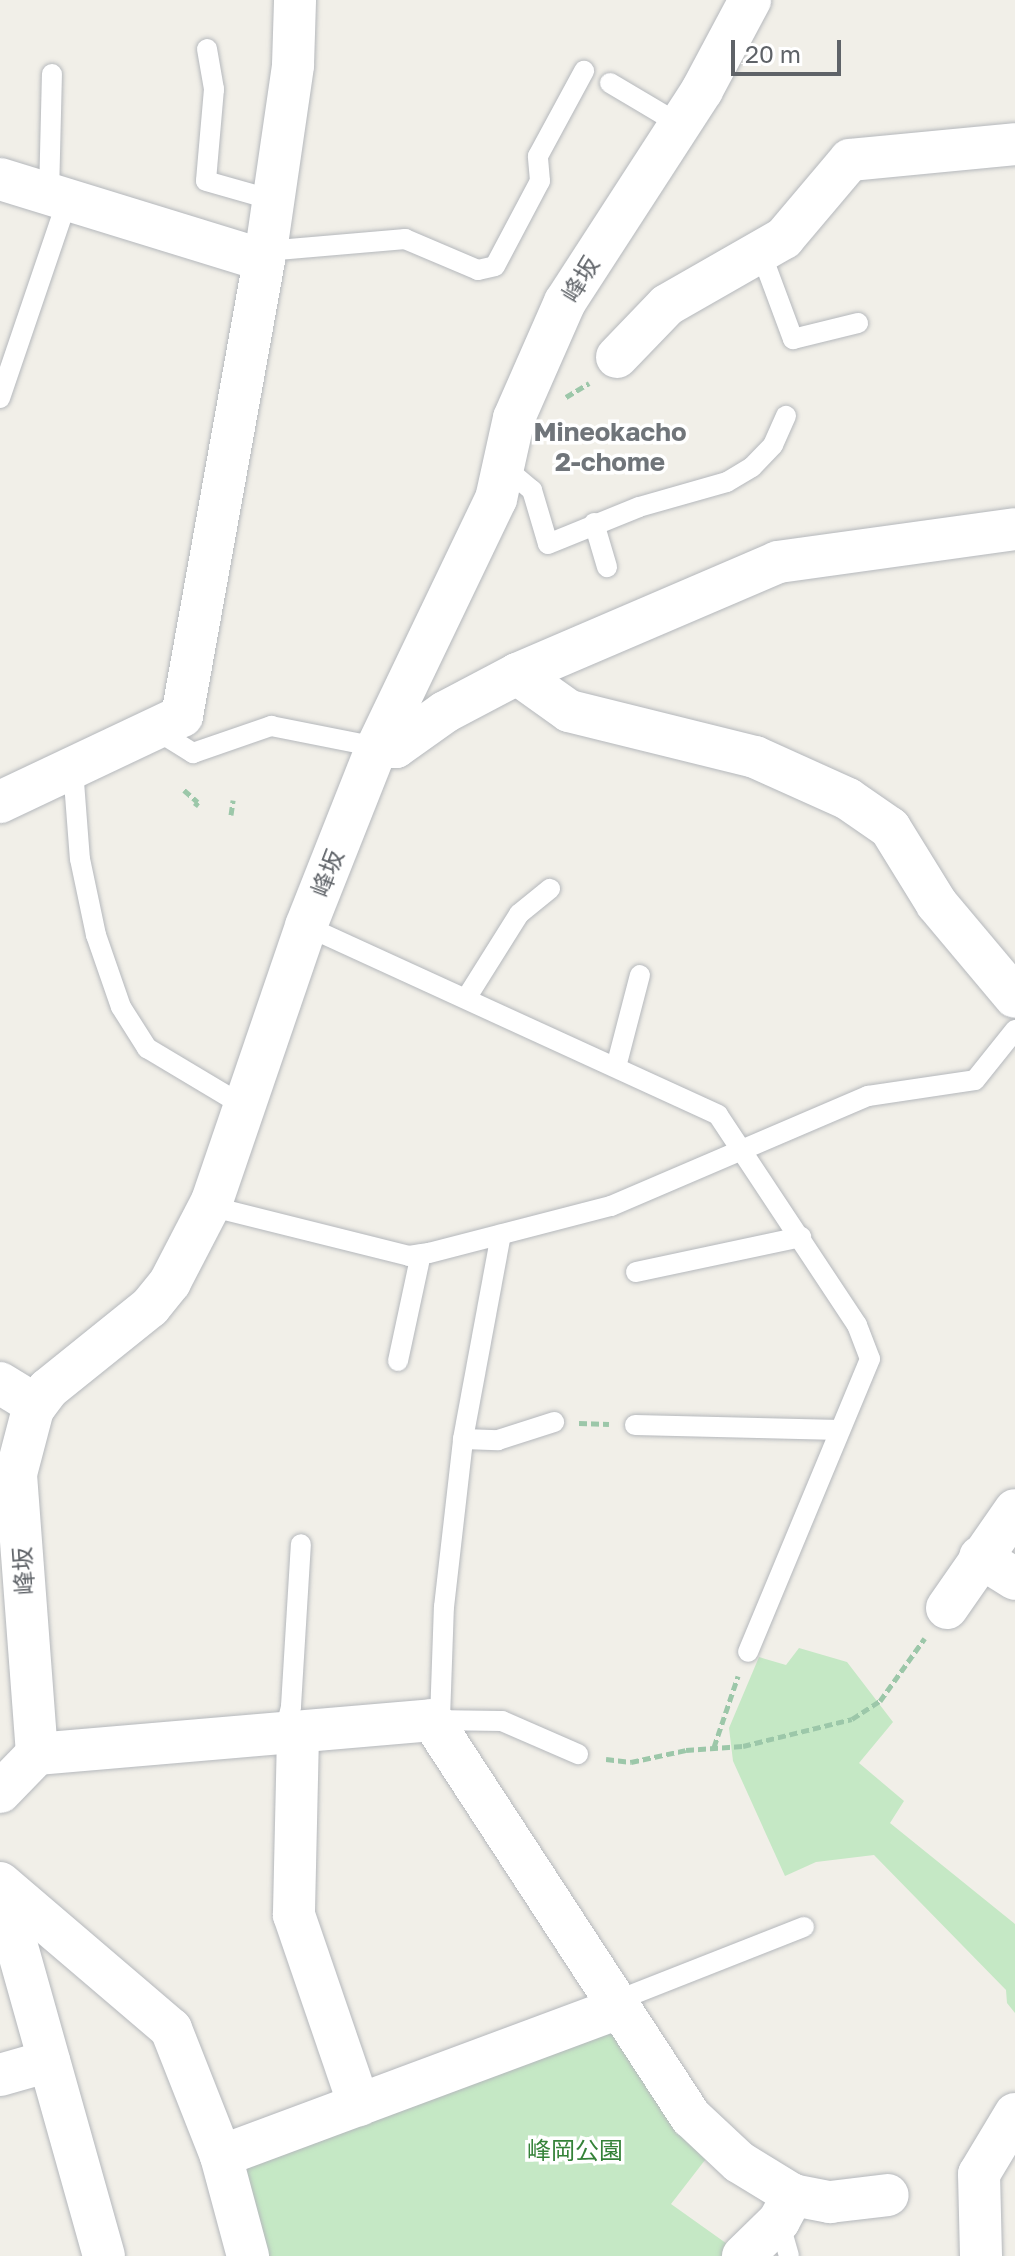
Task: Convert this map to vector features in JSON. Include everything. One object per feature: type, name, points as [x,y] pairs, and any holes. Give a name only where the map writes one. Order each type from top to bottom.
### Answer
[{"type":"street","points":[[0,802],[182,716],[265,255],[293,65],[295,0]]},
{"type":"street","name":"峰坂","points":[[37,1754],[16,1474],[21,1441],[36,1405],[91,1351],[150,1307],[170,1282],[209,1206],[306,926],[377,747],[476,545],[503,466],[514,418],[565,302],[679,124],[750,0]]},
{"type":"street","points":[[617,357],[667,305],[784,238],[850,160],[1015,144]]},
{"type":"street","points":[[0,179],[265,255]]},
{"type":"street","points":[[377,747],[396,747],[415,738],[445,712],[517,674],[778,562],[1015,529]]},
{"type":"street","points":[[517,674],[569,711],[755,757],[848,799],[890,828],[937,904],[1015,997]]},
{"type":"street","points":[[0,1383],[36,1405]]},
{"type":"street","points":[[947,1608],[1015,1510]]},
{"type":"street","points":[[980,1557],[1015,1579]]},
{"type":"street","points":[[0,1792],[37,1754],[291,1735],[436,1719],[691,2117],[739,2162],[787,2224]]},
{"type":"street","points":[[291,1735],[294,1915],[359,2105]]},
{"type":"street","points":[[0,1884],[104,2256]]},
{"type":"street","points":[[0,1884],[171,2029],[221,2156],[248,2256]]},
{"type":"street","points":[[221,2156],[618,2005]]},
{"type":"street","points":[[0,2075],[49,2061]]},
{"type":"street","points":[[981,2256],[979,2174],[1015,2114]]},
{"type":"street","points":[[743,2256],[787,2224],[830,2202],[888,2195]]},
{"type":"lane","points":[[207,49],[214,89],[206,181],[273,200]]},
{"type":"lane","points":[[265,255],[405,239],[478,270],[495,266],[540,181],[538,156],[584,71]]},
{"type":"lane","points":[[0,398],[58,198],[52,74]]},
{"type":"lane","points":[[610,83],[679,124]]},
{"type":"lane","points":[[761,253],[793,339],[858,323]]},
{"type":"lane","points":[[503,466],[532,490],[548,544],[594,523],[727,482],[752,467],[773,445],[786,416]]},
{"type":"lane","points":[[594,523],[607,567]]},
{"type":"lane","points":[[156,730],[193,753],[271,726],[377,747]]},
{"type":"lane","points":[[73,769],[80,859],[96,935],[121,1007],[147,1048],[244,1106]]},
{"type":"lane","points":[[467,997],[519,914],[550,889]]},
{"type":"lane","points":[[306,926],[467,997],[718,1115],[745,1150],[857,1325],[870,1359],[748,1652]]},
{"type":"lane","points":[[616,1067],[640,975]]},
{"type":"lane","points":[[209,1206],[305,1232],[421,1254],[611,1206],[868,1096],[975,1080],[1015,1030]]},
{"type":"lane","points":[[501,1234],[463,1439],[444,1607],[436,1719],[502,1721],[578,1754]]},
{"type":"lane","points":[[636,1272],[801,1237]]},
{"type":"lane","points":[[398,1361],[421,1254]]},
{"type":"lane","points":[[463,1439],[498,1440],[554,1422]]},
{"type":"lane","points":[[635,1425],[840,1430]]},
{"type":"lane","points":[[291,1735],[301,1544]]},
{"type":"lane","points":[[618,2005],[804,1927]]},
{"type":"path","points":[[562,400],[597,378],[617,357]]},
{"type":"path","points":[[184,790],[198,802],[195,806]]},
{"type":"path","points":[[231,815],[233,800]]},
{"type":"path","points":[[554,1422],[635,1425]]},
{"type":"path","points":[[578,1754],[631,1762],[714,1747],[743,1746],[852,1719],[880,1701],[947,1608]]},
{"type":"path","points":[[714,1747],[748,1652]]},
{"type":"green space","points":[[799,1648],[847,1662],[893,1722],[859,1763],[904,1801],[890,1823],[1015,1924],[1015,2013],[1007,2003],[1006,1990],[874,1855],[816,1862],[785,1876],[733,1761],[729,1728],[759,1657],[786,1665]]},
{"type":"green space","name":"峰岡公園","points":[[609,2024],[712,2151],[671,2204],[730,2246],[721,2256],[260,2256],[244,2161]]},
{"type":"district","name":"Mineokacho 2-chome","points":[[610,447]]}]
